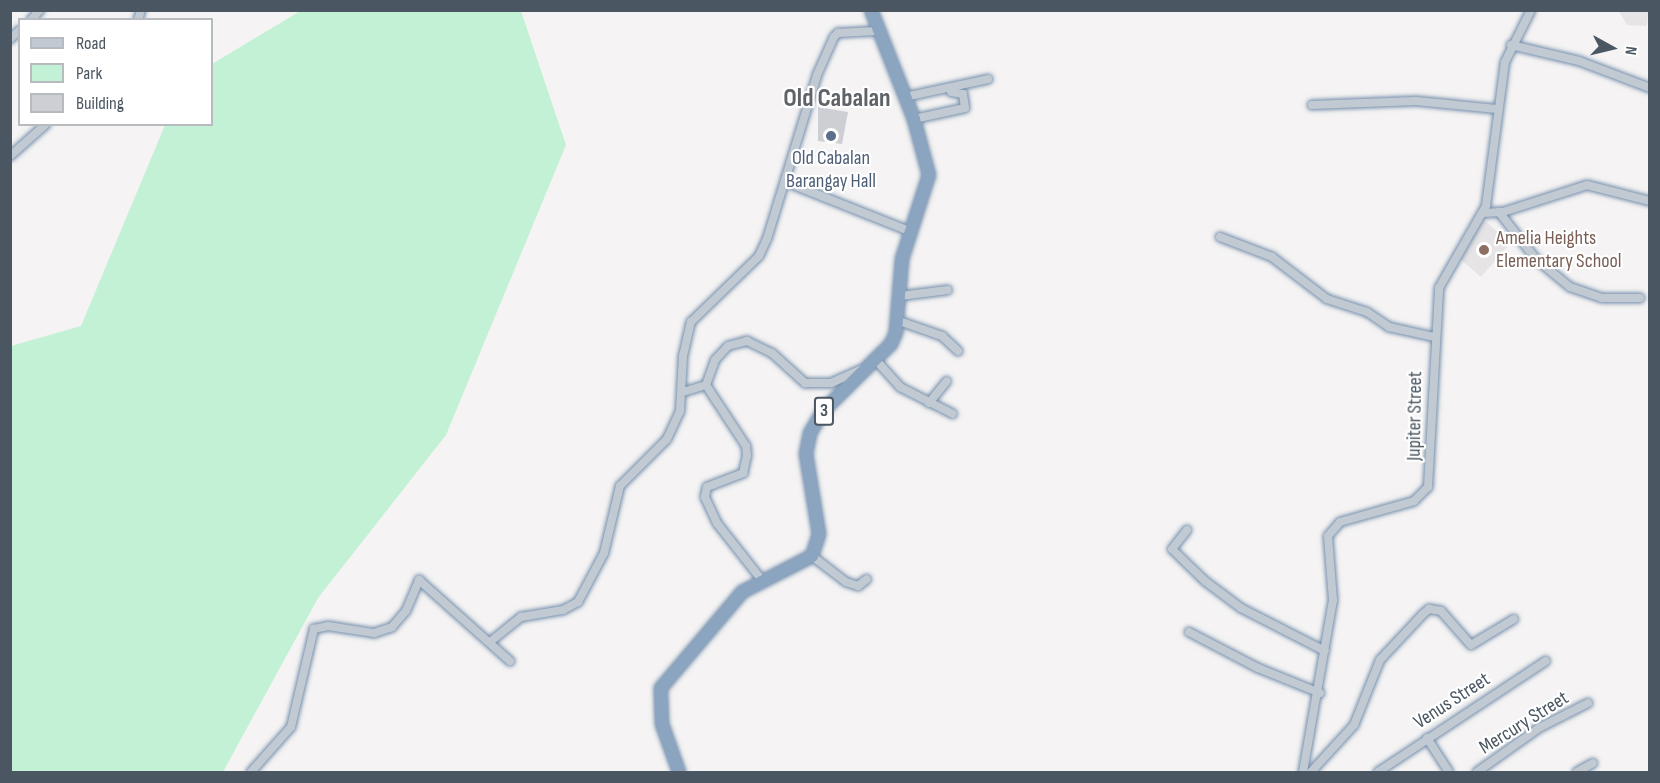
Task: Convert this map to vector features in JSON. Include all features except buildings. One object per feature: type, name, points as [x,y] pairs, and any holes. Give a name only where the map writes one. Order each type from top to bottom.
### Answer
[{"type":"highway","name":"3","points":[[812,556],[819,534],[806,454],[810,433],[824,410],[891,344],[899,321],[909,231],[929,175],[914,119],[876,31],[871,10]]},
{"type":"highway","points":[[679,772],[659,706],[661,687],[742,592],[761,579],[797,568],[812,556]]},
{"type":"street","name":"Jupiter Street","points":[[1303,772],[1320,693],[1333,600],[1327,547],[1331,527],[1355,515],[1414,501],[1428,487],[1434,338],[1442,279],[1483,213],[1497,109],[1511,45],[1531,10]]},
{"type":"street","points":[[490,642],[521,617],[564,610],[578,602],[604,553],[620,486],[667,440],[683,392],[682,356],[691,322],[759,256],[786,182],[817,75],[834,37],[838,33],[876,31]]},
{"type":"street","points":[[1511,45],[1579,61],[1650,88]]},
{"type":"street","points":[[904,97],[988,79]]},
{"type":"street","points":[[914,119],[965,108],[963,94],[951,92]]},
{"type":"street","points":[[1312,105],[1416,101],[1497,109]]},
{"type":"street","points":[[10,156],[44,126]]},
{"type":"street","points":[[786,182],[909,231]]},
{"type":"street","points":[[1483,213],[1499,212],[1587,185],[1650,201]]},
{"type":"street","points":[[1499,212],[1536,259],[1570,287],[1602,298],[1640,298]]},
{"type":"street","points":[[1220,237],[1272,257],[1327,299],[1367,312],[1389,327],[1434,338]]},
{"type":"street","points":[[900,296],[948,290]]},
{"type":"street","points":[[899,321],[942,336],[958,351]]},
{"type":"street","points":[[706,385],[720,351],[740,341],[772,353],[805,383],[831,383],[870,364],[929,403],[953,414]]},
{"type":"street","points":[[929,403],[947,381]]},
{"type":"street","points":[[683,392],[706,385]]},
{"type":"street","points":[[706,385],[747,453],[743,473],[707,487],[705,497],[717,523],[761,579]]},
{"type":"street","points":[[1187,530],[1172,549],[1205,580],[1241,608],[1325,651]]},
{"type":"street","points":[[812,556],[846,582],[858,586],[867,579]]},
{"type":"street","points":[[251,772],[291,727],[314,629],[328,626],[380,632],[399,621],[414,594],[418,580],[430,587],[510,661]]},
{"type":"street","points":[[1311,772],[1354,725],[1380,660],[1429,609],[1441,611],[1471,645],[1514,620]]},
{"type":"street","points":[[1189,632],[1258,668],[1320,693]]},
{"type":"street","name":"Venus Street","points":[[1378,772],[1426,738],[1546,661]]},
{"type":"street","name":"Mercury Street","points":[[1477,772],[1539,728],[1588,703]]},
{"type":"street","points":[[1426,738],[1449,772]]},
{"type":"street","points":[[1576,772],[1593,763]]},
{"type":"shaded area","points":[[1619,11],[1648,11],[1647,26],[1627,25]]},
{"type":"shaded area","name":"Amelia Heights Elementary School","points":[[1484,220],[1510,243],[1481,277],[1454,254]]},
{"type":"green space","points":[[302,10],[521,11],[566,145],[446,435],[318,598],[223,772],[11,772],[11,346],[81,326],[165,126],[213,126],[213,63]]},
{"type":"place","name":"Old Cabalan Barangay Hall","points":[[831,136]]},
{"type":"place","name":"Amelia Heights Elementary School","points":[[1484,250]]},
{"type":"district","name":"Old Cabalan","points":[[837,99]]}]
